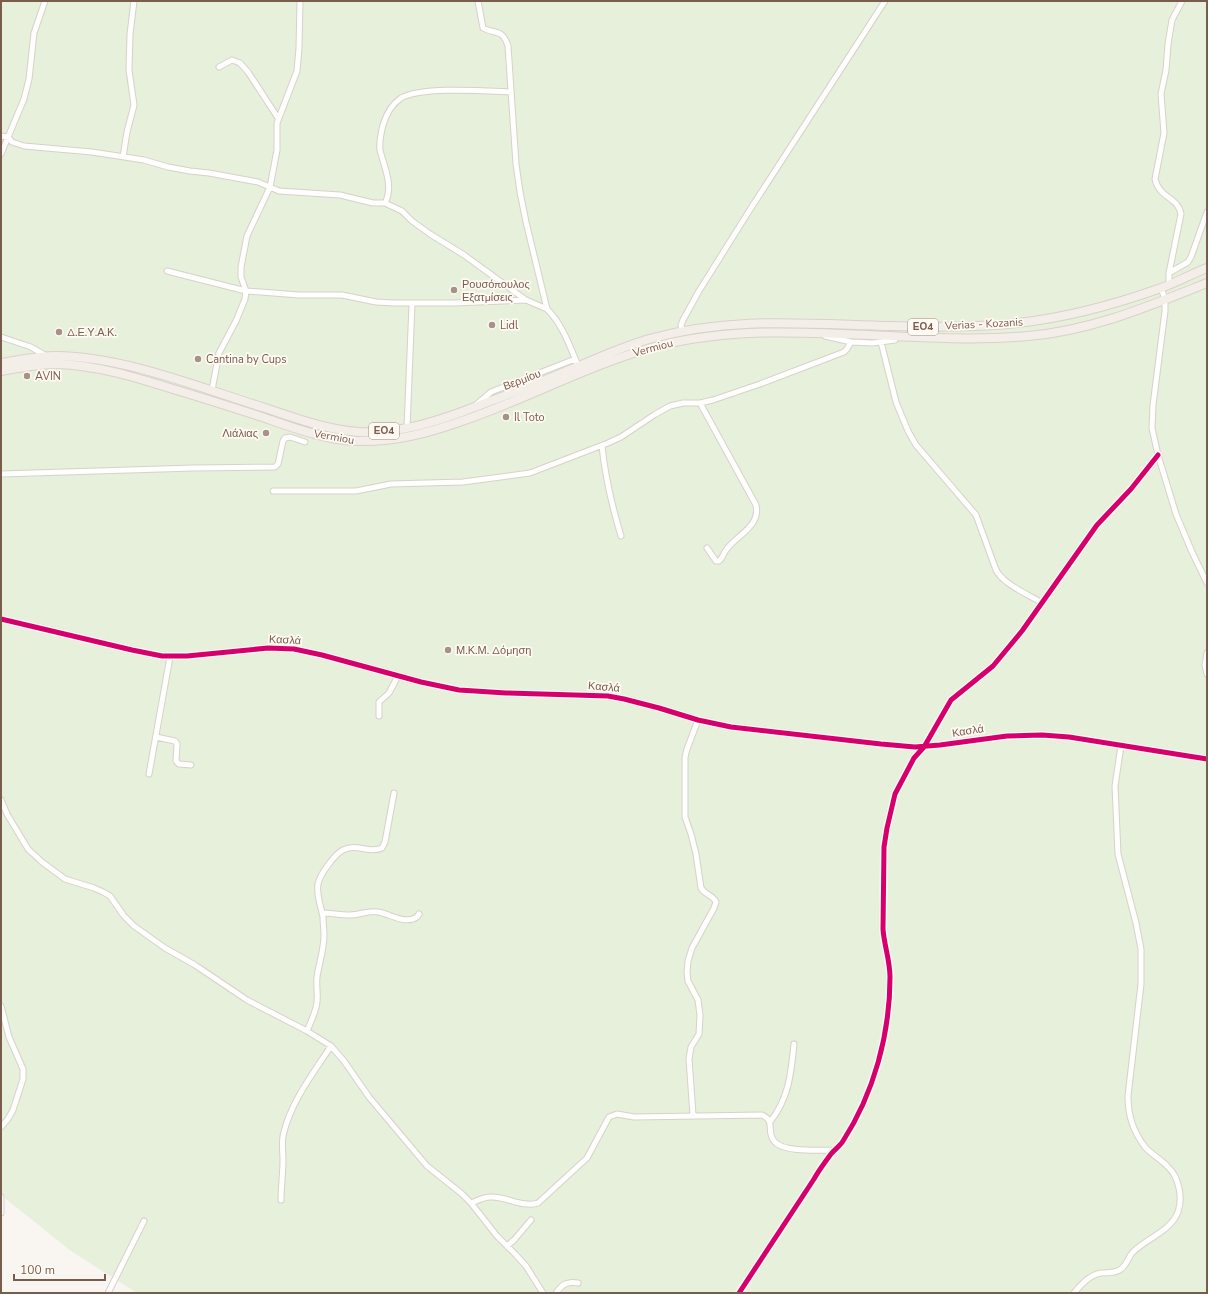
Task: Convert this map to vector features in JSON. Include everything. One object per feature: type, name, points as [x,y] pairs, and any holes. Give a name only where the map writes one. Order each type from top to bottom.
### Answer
[{"type":"main road","name":"Verias - Kozanis","points":[[682,331],[714,326],[773,322],[909,326],[997,325],[1049,320],[1102,307],[1165,286],[1207,268]]},
{"type":"main road","name":"Verias - Kozanis","points":[[684,341],[715,336],[742,334],[804,333],[999,338],[1030,336],[1052,333],[1106,321],[1207,283]]},
{"type":"main road","name":"Vermiou","points":[[1,363],[48,356],[112,362],[212,390],[304,420],[348,430],[371,432],[407,428],[451,416],[622,347],[682,331]]},
{"type":"main road","name":"Vermiou","points":[[1,371],[56,364],[128,375],[314,434],[341,440],[384,441],[424,434],[477,416],[578,366],[684,341]]},
{"type":"street","points":[[1,154],[24,99],[29,79],[34,33],[45,1]]},
{"type":"street","points":[[123,157],[127,132],[134,105],[129,70],[130,34],[134,1]]},
{"type":"street","points":[[212,390],[219,353],[242,308],[246,291],[241,277],[241,267],[247,236],[264,203],[270,187],[277,150],[278,118],[297,71],[300,48],[300,1]]},
{"type":"street","points":[[478,1],[483,28],[497,32],[506,39],[508,46],[516,164],[520,192],[547,309]]},
{"type":"street","points":[[682,331],[681,325],[683,320],[699,291],[885,1]]},
{"type":"street","points":[[1182,1],[1172,20],[1168,44],[1166,70],[1161,94],[1164,133],[1154,179],[1159,190],[1178,205],[1181,214],[1165,286],[1165,311],[1152,416],[1152,428],[1158,455],[1176,514],[1207,583]]},
{"type":"street","points":[[219,67],[232,60],[240,63],[248,72],[278,118]]},
{"type":"street","points":[[385,203],[388,197],[389,188],[380,148],[380,140],[385,118],[395,103],[407,95],[432,92],[467,90],[511,92]]},
{"type":"street","points":[[1,136],[8,137],[12,142],[24,146],[92,152],[190,171],[209,172],[258,182],[279,191],[340,195],[373,203],[385,203],[402,211],[412,221],[430,234],[464,255],[526,300],[547,309],[555,317],[561,327],[578,366]]},
{"type":"street","points":[[1169,273],[1188,262],[1196,246],[1207,212]]},
{"type":"street","points":[[167,272],[246,291],[299,295],[342,295],[376,302],[412,304],[526,300]]},
{"type":"street","points":[[407,428],[412,304]]},
{"type":"street","points":[[804,333],[851,342],[873,343],[924,337]]},
{"type":"street","points":[[1,337],[31,347],[48,356],[56,364]]},
{"type":"street","points":[[273,491],[348,491],[391,484],[475,481],[530,473],[602,446],[621,437],[670,406],[683,403],[700,403],[760,384],[844,352],[848,349],[851,342]]},
{"type":"street","points":[[881,342],[900,415],[916,445],[976,515],[996,570],[1000,577],[1042,603]]},
{"type":"street","points":[[700,403],[756,505],[757,510],[757,515],[754,522],[725,551],[719,561],[716,561],[707,548]]},
{"type":"street","points":[[1,474],[275,467],[278,464],[285,438],[290,437],[305,442]]},
{"type":"street","points":[[602,446],[603,459],[614,512],[621,536]]},
{"type":"street","points":[[739,1293],[814,1178],[842,1142],[854,1122],[868,1090],[882,1050],[889,1000],[890,976],[889,961],[883,940],[884,854],[885,839],[891,808],[898,786],[914,758],[924,747],[951,700],[993,666],[1022,631],[1097,525],[1131,489],[1158,455]]},
{"type":"street","name":"Κασλά","points":[[1,619],[132,650],[170,657],[221,654],[256,649],[294,649],[444,687],[477,692],[594,695],[617,698],[659,708],[698,720],[748,730],[924,747],[1033,734],[1062,736],[1207,759]]},
{"type":"street","points":[[1207,653],[1205,665],[1207,674]]},
{"type":"street","points":[[149,774],[170,657]]},
{"type":"street","points":[[379,716],[379,702],[389,692],[398,676]]},
{"type":"street","points":[[693,1115],[689,1059],[691,1047],[699,1034],[700,1015],[698,1000],[688,981],[688,961],[692,948],[716,902],[701,888],[696,854],[685,813],[685,758],[698,720]]},
{"type":"street","points":[[156,737],[175,741],[177,744],[176,762],[179,764],[191,765]]},
{"type":"street","points":[[1074,1293],[1083,1283],[1092,1277],[1100,1273],[1117,1272],[1121,1269],[1134,1251],[1171,1223],[1177,1215],[1180,1204],[1178,1186],[1174,1175],[1169,1167],[1146,1147],[1132,1126],[1129,1117],[1128,1096],[1141,984],[1141,949],[1136,923],[1118,854],[1114,786],[1121,746]]},
{"type":"street","points":[[307,1031],[316,1008],[316,979],[324,941],[318,882],[323,872],[340,852],[345,849],[358,847],[373,851],[382,848],[394,793]]},
{"type":"street","points":[[1,800],[7,814],[28,849],[42,862],[65,879],[94,888],[110,896],[124,916],[134,926],[165,948],[195,965],[247,1000],[307,1031],[331,1046],[344,1061],[369,1097],[427,1166],[460,1192],[471,1203],[487,1225],[526,1266],[543,1293]]},
{"type":"street","points":[[322,913],[359,914],[373,911],[410,920],[417,917],[418,914]]},
{"type":"street","points":[[1,1006],[10,1037],[23,1069],[23,1079],[10,1115],[1,1127]]},
{"type":"street","points":[[770,1122],[782,1103],[789,1084],[794,1044]]},
{"type":"street","points":[[281,1200],[283,1162],[282,1141],[284,1129],[296,1100],[331,1046]]},
{"type":"street","points":[[471,1203],[484,1198],[492,1197],[514,1202],[532,1204],[538,1203],[585,1160],[607,1121],[613,1115],[621,1114],[634,1117],[762,1115],[768,1118],[770,1122],[771,1137],[779,1146],[797,1149],[835,1150]]},
{"type":"street","points":[[1,1197],[1,1213]]},
{"type":"street","points":[[507,1246],[531,1220]]},
{"type":"street","points":[[108,1293],[144,1221]]},
{"type":"street","points":[[556,1293],[564,1284],[571,1282],[578,1283]]},
{"type":"green space","points":[[1,1],[1207,1],[1207,1293],[137,1293],[71,1251],[1,1195]]},
{"type":"cycle path","points":[[739,1293],[822,1166],[843,1141],[854,1123],[878,1062],[887,1020],[890,977],[883,929],[884,847],[895,794],[914,758],[924,747],[951,700],[993,666],[1022,631],[1097,525],[1131,489],[1158,455]]},
{"type":"cycle path","points":[[1,619],[162,656],[187,656],[268,648],[294,649],[322,655],[421,682],[459,690],[608,696],[659,708],[698,720],[731,727],[915,747],[1007,736],[1042,735],[1069,737],[1207,759]]},
{"type":"place","name":"Ρουσόπουλος Εξατμίσεις","points":[[454,290]]},
{"type":"place","name":"Lidl","points":[[492,325]]},
{"type":"place","name":"Δ.Ε.Υ.Α.Κ.","points":[[59,332]]},
{"type":"place","name":"Cantina by Cups","points":[[198,359]]},
{"type":"place","name":"AVIN","points":[[27,376]]},
{"type":"place","name":"Il Toto","points":[[506,417]]},
{"type":"place","name":"Λιάλιας","points":[[266,433]]},
{"type":"place","name":"Μ.Κ.Μ. Δόμηση","points":[[448,650]]}]
